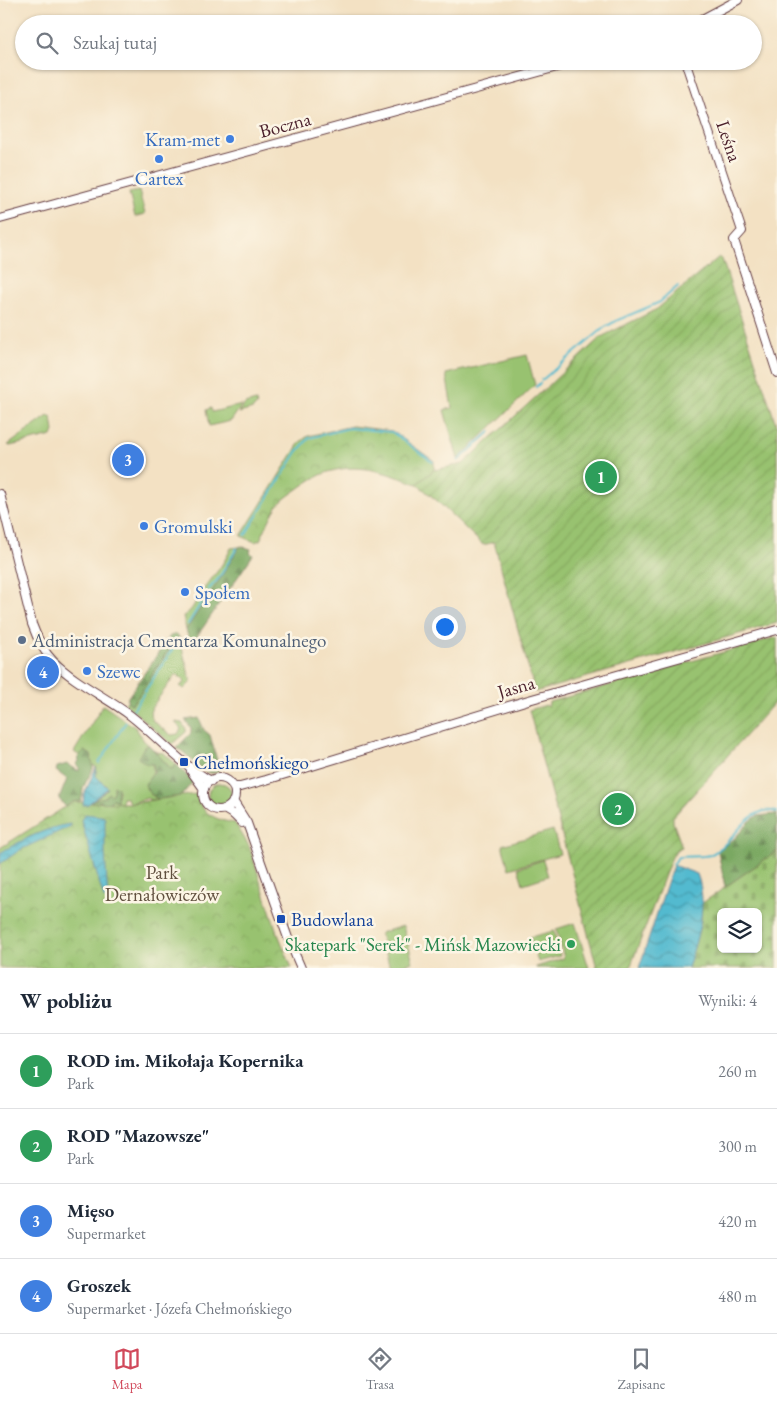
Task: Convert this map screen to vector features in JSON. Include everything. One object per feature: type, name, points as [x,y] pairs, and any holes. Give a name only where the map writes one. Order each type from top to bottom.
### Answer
[{"type":"street","points":[[710,15],[738,0]]},
{"type":"street","name":"Boczna","points":[[0,219],[545,70]]},
{"type":"street","name":"Leśna","points":[[688,70],[742,230],[734,240],[777,373]]},
{"type":"street","points":[[0,494],[32,624],[45,650],[57,665],[133,717],[187,765],[211,781]]},
{"type":"street","name":"Jasna","points":[[233,787],[266,780],[524,701],[777,630]]},
{"type":"street","points":[[187,765],[204,789]]},
{"type":"street","points":[[251,837],[237,817],[224,809],[215,809],[206,803],[203,794],[204,789],[211,781],[224,779],[233,787],[234,799],[247,823],[288,938],[301,968]]},
{"type":"street","name":"Jasna","points":[[234,799],[266,780]]},
{"type":"street","points":[[224,809],[234,799]]},
{"type":"green space","points":[[139,191],[145,214],[135,217],[129,193]]},
{"type":"green space","points":[[719,257],[722,259],[777,427],[777,623],[535,692],[494,542],[483,545],[417,484],[434,470],[463,464],[601,337],[657,309]]},
{"type":"green space","points":[[527,355],[535,385],[458,459],[444,410],[452,408],[446,374]]},
{"type":"green space","points":[[256,401],[257,404],[253,409],[239,413],[245,404]]},
{"type":"green space","points":[[242,405],[231,421],[209,426],[206,410],[211,408],[212,412]]},
{"type":"green space","points":[[48,416],[52,418],[54,431],[52,436],[8,445]]},
{"type":"green space","points":[[352,426],[392,431],[434,461],[434,470],[417,484],[385,473],[356,468],[328,472],[313,479],[280,503],[271,516],[260,540],[255,542],[241,536],[300,442],[308,436]]},
{"type":"green space","points":[[241,546],[251,549],[250,552],[253,555],[191,645],[186,630]]},
{"type":"green space","points":[[239,547],[186,630],[183,616],[192,608],[202,591],[222,565],[231,548]]},
{"type":"green space","points":[[177,634],[179,637],[166,653],[144,688],[132,704],[129,703],[127,701],[128,697],[170,636]]},
{"type":"green space","points":[[179,637],[191,682],[184,689],[180,686],[184,683],[184,680],[176,674],[152,707],[150,713],[153,721],[171,735],[178,734],[181,729],[175,722],[182,723],[186,732],[172,744],[125,703],[127,701],[132,704]]},
{"type":"green space","points":[[777,637],[777,700],[673,817],[682,847],[676,850],[671,859],[630,968],[597,968],[529,710],[546,705],[548,707],[549,702],[662,672],[667,668]]},
{"type":"green space","points":[[103,705],[136,728],[144,741],[149,745],[144,747],[152,764],[153,771],[146,788],[150,794],[158,799],[149,800],[148,798],[131,803],[127,798],[122,798],[122,803],[118,806],[87,805],[107,790],[106,785],[95,776],[97,768],[74,752]],"holes":[[[119,790],[108,804],[101,801],[97,802],[96,805],[94,801]]]},
{"type":"green space","points":[[199,718],[204,730],[210,735],[219,768],[217,772],[206,771],[176,748],[191,733],[191,728],[185,720]]},
{"type":"green space","points":[[149,745],[171,769],[177,765],[193,782],[181,796],[158,799],[147,789],[145,784],[154,772],[153,764],[147,764],[138,758],[144,747]]},
{"type":"green space","points":[[151,747],[156,752],[164,753],[177,765],[171,769]]},
{"type":"green space","points":[[84,751],[92,756],[93,769],[84,786],[81,801],[73,802],[66,807],[59,799],[67,779],[56,771],[57,767],[67,764],[79,771],[79,767],[76,765],[79,761],[78,757]]},
{"type":"green space","points":[[220,783],[225,784],[231,790],[231,800],[225,806],[220,807],[215,806],[209,800],[208,795],[209,790],[215,784]]},
{"type":"green space","points":[[114,786],[118,787],[117,801],[113,799],[106,805],[101,801],[96,805],[90,804],[93,800],[105,797],[108,793],[111,795],[114,792]]},
{"type":"green space","name":"Park Dernałowiczów","points":[[196,794],[202,807],[210,815],[235,823],[249,846],[276,929],[292,968],[0,968],[0,848],[73,802],[132,803]]},
{"type":"green space","points":[[777,814],[777,851],[725,887],[718,851],[735,838],[757,816]]},
{"type":"green space","points":[[553,830],[560,854],[509,869],[502,845]]},
{"type":"green space","points":[[777,851],[777,968],[688,968],[701,922],[701,904]]},
{"type":"green space","points":[[543,860],[548,876],[523,884],[518,868]]},
{"type":"green space","name":"Skatepark \"Serek\" - Mińsk Mazowiecki","points":[[575,923],[589,968],[536,968],[564,958],[556,929]]},
{"type":"green space","points":[[403,926],[413,962],[390,968],[380,933]]},
{"type":"green space","points":[[554,931],[560,956],[538,962],[530,937]]},
{"type":"water","points":[[96,767],[96,776],[108,788],[87,805],[83,805],[84,795]]},
{"type":"water","points":[[85,814],[105,818],[108,899],[104,899],[81,820]]},
{"type":"water","points":[[70,824],[71,826],[20,850],[0,864],[0,853],[8,848],[43,831]]},
{"type":"water","points":[[673,865],[697,874],[702,898],[700,921],[688,968],[639,968]]},
{"type":"waterway","points":[[542,380],[605,327],[660,302],[678,286]]},
{"type":"waterway","points":[[536,387],[540,383]]},
{"type":"waterway","points":[[245,535],[297,452],[309,438],[349,428],[392,432],[433,462]]},
{"type":"waterway","points":[[458,461],[491,431]]},
{"type":"waterway","points":[[209,589],[219,578],[237,548]]},
{"type":"waterway","points":[[188,624],[208,592]]},
{"type":"waterway","points":[[133,710],[177,642]]},
{"type":"waterway","points":[[99,763],[126,722]]},
{"type":"waterway","points":[[673,865],[678,857],[710,855],[724,845],[754,815],[764,811],[777,812]]},
{"type":"place","name":"Kram-met","points":[[230,139]]},
{"type":"place","name":"Cartex","points":[[159,159]]},
{"type":"place","name":"Mięso","points":[[128,460]]},
{"type":"place","name":"ROD im. Mikołaja Kopernika","points":[[601,477]]},
{"type":"place","name":"Gromulski","points":[[144,526]]},
{"type":"place","name":"Społem","points":[[185,592]]},
{"type":"place","name":"Administracja Cmentarza Komunalnego","points":[[22,640]]},
{"type":"place","name":"Szewc","points":[[87,671]]},
{"type":"place","name":"Groszek","points":[[43,672]]},
{"type":"place","name":"Chełmońskiego","points":[[184,762]]},
{"type":"place","name":"ROD \"Mazowsze\"","points":[[618,809]]},
{"type":"place","name":"Budowlana","points":[[281,919]]},
{"type":"place","name":"Skatepark \"Serek\" - Mińsk Mazowiecki","points":[[571,944]]}]
